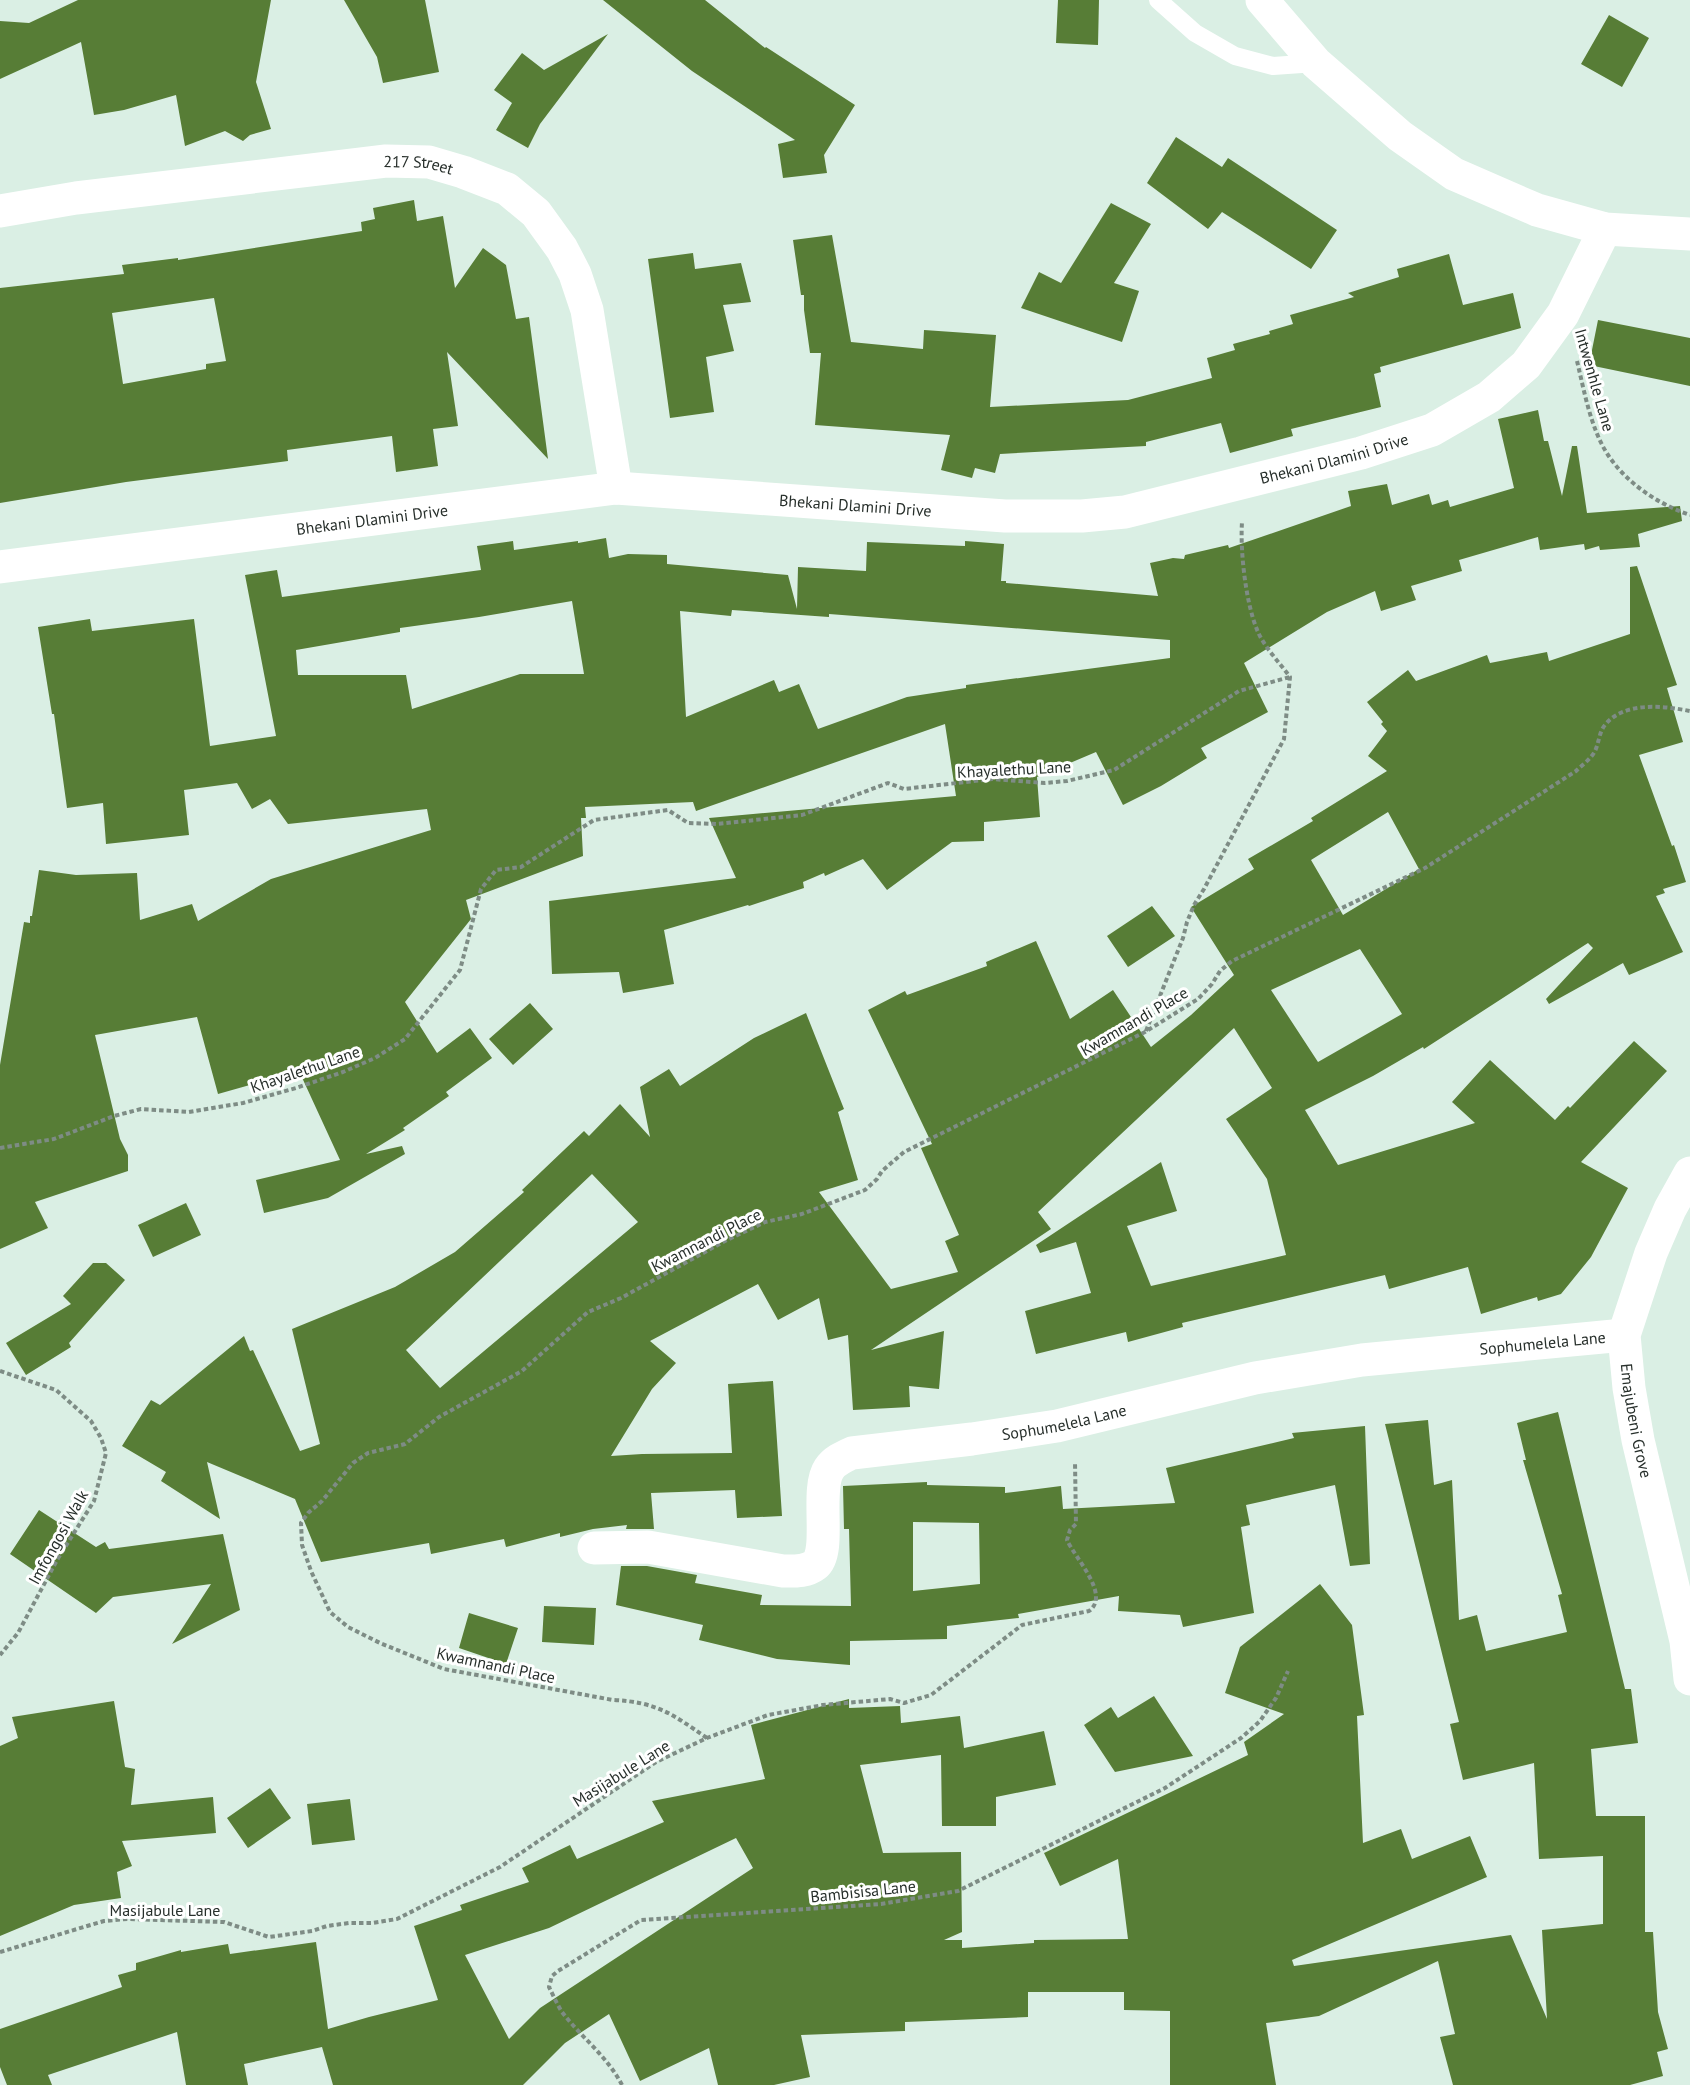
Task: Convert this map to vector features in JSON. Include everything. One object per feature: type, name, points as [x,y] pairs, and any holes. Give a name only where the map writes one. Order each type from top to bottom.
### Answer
[{"type":"street","points":[[1262,0],[1316,63],[1400,136],[1454,174],[1537,210],[1605,229],[1690,234]]},
{"type":"street","name":"217 Street","points":[[0,211],[76,198],[386,161],[429,162],[507,189],[536,213],[562,249],[575,274],[586,310],[616,488]]},
{"type":"street","name":"Bhekani Dlamini Drive","points":[[0,567],[616,488],[1005,516],[1082,516],[1125,512],[1361,453],[1432,430],[1489,397],[1526,365],[1563,314],[1605,229]]},
{"type":"street","name":"Emajubeni Grove","points":[[1690,1173],[1670,1209],[1651,1253],[1624,1335],[1629,1389],[1638,1440],[1686,1641],[1690,1679]]},
{"type":"street","name":"Sophumelela Lane","points":[[594,1548],[648,1547],[783,1571],[801,1571],[814,1566],[820,1560],[823,1547],[824,1480],[829,1467],[838,1459],[852,1453],[1058,1426],[1255,1378],[1362,1360],[1624,1335]]},
{"type":"lane","points":[[1158,0],[1195,33],[1235,56],[1272,66],[1316,63]]},
{"type":"path","name":"Intwenhle Lane","points":[[1563,314],[1598,437],[1617,467],[1641,492],[1690,515]]},
{"type":"path","points":[[1145,1032],[1194,905],[1284,740],[1290,677],[1259,633],[1251,613],[1241,537],[1244,483]]},
{"type":"path","name":"Khayalethu Lane","points":[[0,1148],[54,1139],[114,1116],[141,1109],[189,1112],[243,1103],[315,1082],[375,1058],[405,1039],[460,970],[481,889],[496,870],[521,867],[594,820],[668,810],[688,823],[717,824],[802,815],[888,783],[904,789],[993,779],[1046,783],[1067,781],[1114,770],[1239,691],[1290,677]]},
{"type":"path","name":"Kwamnandi Place","points":[[707,1738],[654,1705],[613,1700],[444,1669],[380,1643],[348,1627],[330,1611],[308,1562],[302,1545],[302,1523],[308,1513],[322,1501],[353,1463],[368,1453],[405,1444],[439,1417],[522,1371],[588,1312],[621,1298],[725,1241],[765,1222],[802,1214],[865,1190],[904,1152],[1145,1032],[1198,999],[1220,971],[1232,961],[1425,868],[1576,771],[1595,751],[1605,725],[1623,712],[1637,708],[1666,707],[1690,711]]},
{"type":"path","name":"Imfongosi Walk","points":[[0,1371],[56,1390],[91,1421],[101,1438],[106,1453],[94,1502],[57,1560],[18,1633],[0,1655]]},
{"type":"path","name":"Masijabule Lane","points":[[0,1952],[104,1921],[127,1919],[224,1922],[269,1937],[312,1931],[327,1926],[398,1919],[500,1867],[656,1762],[707,1738],[768,1715],[823,1705],[890,1700],[904,1702],[931,1695],[1022,1625],[1094,1608],[1097,1601],[1096,1592],[1089,1576],[1066,1540],[1070,1530],[1076,1524],[1074,1422]]},
{"type":"path","name":"Bambisisa Lane","points":[[622,2085],[603,2056],[562,2012],[549,1987],[552,1976],[558,1971],[641,1920],[881,1904],[958,1891],[1165,1788],[1241,1738],[1260,1721],[1288,1671]]},
{"type":"building","points":[[78,0],[271,0],[256,82],[271,129],[250,135],[243,141],[225,131],[185,146],[176,95],[124,110],[94,115],[81,42],[0,79],[0,21],[29,23]]},
{"type":"building","points":[[344,0],[425,0],[439,72],[383,83],[377,57]]},
{"type":"building","points":[[603,0],[705,0],[765,48],[855,105],[824,155],[827,173],[783,178],[778,144],[795,140],[692,71]]},
{"type":"building","points":[[1058,0],[1099,0],[1098,45],[1056,43]]},
{"type":"building","points":[[1609,15],[1649,38],[1622,87],[1581,64]]},
{"type":"building","points":[[608,34],[540,124],[528,148],[496,130],[512,103],[494,90],[522,53],[544,70]]},
{"type":"building","points":[[1176,137],[1222,167],[1228,158],[1337,230],[1311,269],[1222,212],[1208,229],[1147,183]]},
{"type":"building","points":[[414,200],[417,221],[443,216],[455,288],[483,248],[506,265],[516,319],[529,317],[548,459],[447,352],[458,426],[433,429],[438,466],[396,472],[392,436],[287,450],[288,461],[126,482],[0,503],[0,288],[124,274],[122,265],[178,258],[178,260],[362,231],[361,222],[375,219],[373,208]],"holes":[[[214,298],[226,361],[206,364],[206,369],[123,384],[112,313]]]},
{"type":"building","points":[[1111,203],[1151,224],[1114,283],[1139,291],[1122,342],[1021,308],[1039,272],[1061,283]]},
{"type":"building","points":[[832,235],[851,342],[923,349],[924,330],[996,335],[990,407],[1128,400],[1212,378],[1207,358],[1235,350],[1233,344],[1270,334],[1269,331],[1293,324],[1290,315],[1354,297],[1348,293],[1399,277],[1397,269],[1449,254],[1463,305],[1513,293],[1521,328],[1380,367],[1381,372],[1374,374],[1381,407],[1291,429],[1293,436],[1230,453],[1221,423],[1146,442],[1146,446],[1000,454],[995,473],[975,468],[972,478],[941,470],[950,435],[815,425],[821,353],[810,353],[804,295],[801,295],[793,240]]},
{"type":"building","points":[[693,253],[695,269],[741,263],[751,302],[723,305],[734,351],[706,357],[714,412],[670,418],[648,259]]},
{"type":"building","points":[[1598,320],[1690,338],[1690,386],[1589,365]]},
{"type":"building","points":[[1538,410],[1544,441],[1548,441],[1562,496],[1572,446],[1577,446],[1587,513],[1680,506],[1682,521],[1638,534],[1640,547],[1600,550],[1599,546],[1585,550],[1584,544],[1540,550],[1538,537],[1459,560],[1462,571],[1411,586],[1416,600],[1381,611],[1375,591],[1327,612],[1244,663],[1268,712],[1201,748],[1207,758],[1161,786],[1123,805],[1096,752],[1037,777],[1040,817],[984,822],[984,841],[952,842],[887,890],[863,859],[825,876],[824,873],[803,882],[804,888],[664,930],[674,984],[623,993],[619,972],[552,974],[549,901],[736,878],[709,818],[956,796],[945,724],[696,811],[693,802],[585,807],[586,818],[581,818],[583,856],[466,900],[471,919],[405,1002],[437,1053],[470,1028],[492,1058],[446,1092],[449,1096],[403,1128],[405,1130],[366,1154],[402,1146],[405,1154],[328,1198],[264,1213],[256,1180],[340,1160],[299,1071],[218,1094],[197,1017],[95,1035],[120,1139],[128,1155],[128,1171],[35,1202],[48,1228],[0,1249],[0,1065],[24,922],[30,923],[39,870],[76,875],[137,873],[140,920],[192,904],[198,921],[271,879],[431,830],[427,809],[288,824],[270,799],[252,809],[237,783],[184,790],[189,835],[106,844],[103,803],[67,808],[54,714],[52,714],[38,627],[90,619],[92,631],[194,619],[210,746],[276,736],[245,575],[277,570],[282,597],[481,570],[477,546],[513,541],[514,550],[606,538],[609,558],[628,554],[667,555],[667,564],[788,575],[797,609],[798,567],[866,571],[867,542],[965,546],[965,541],[1004,544],[1001,581],[1006,581],[1006,583],[1158,596],[1150,563],[1173,558],[1184,559],[1185,555],[1228,545],[1229,548],[1351,506],[1348,491],[1387,484],[1392,505],[1429,494],[1432,505],[1448,500],[1450,507],[1514,488],[1498,419]],"holes":[[[572,601],[584,674],[520,674],[412,709],[406,675],[298,675],[296,650],[400,632],[400,628]],[[732,610],[829,617],[829,614],[1170,640],[1170,658],[966,685],[966,688],[907,697],[818,729],[799,684],[779,692],[774,680],[686,717],[680,611],[731,616]]]},
{"type":"building","points":[[1637,566],[1677,685],[1667,688],[1683,742],[1639,755],[1686,882],[1663,889],[1665,893],[1656,896],[1683,952],[1629,975],[1623,963],[1549,1004],[1546,999],[1593,948],[1588,943],[1424,1049],[1423,1047],[1373,1076],[1305,1110],[1338,1165],[1475,1123],[1452,1102],[1490,1060],[1555,1120],[1568,1106],[1570,1108],[1634,1041],[1667,1071],[1581,1162],[1628,1188],[1591,1257],[1561,1294],[1538,1301],[1537,1297],[1481,1314],[1468,1267],[1389,1289],[1385,1275],[1182,1323],[1183,1327],[1128,1342],[1126,1332],[1036,1354],[1025,1311],[1091,1293],[1076,1242],[1040,1253],[1036,1245],[1161,1162],[1177,1211],[1127,1226],[1151,1286],[1286,1255],[1267,1179],[1226,1119],[1272,1088],[1234,1028],[1038,1212],[1051,1229],[871,1350],[944,1331],[939,1389],[909,1386],[910,1407],[853,1410],[848,1335],[828,1340],[819,1298],[778,1320],[758,1284],[650,1341],[676,1363],[652,1389],[611,1456],[732,1453],[728,1384],[773,1381],[782,1516],[737,1518],[735,1490],[651,1493],[654,1529],[626,1529],[627,1525],[593,1529],[560,1537],[560,1533],[506,1547],[504,1539],[431,1554],[429,1543],[321,1562],[295,1499],[207,1462],[220,1519],[161,1481],[166,1472],[122,1446],[151,1400],[160,1405],[244,1336],[250,1351],[253,1350],[300,1451],[320,1444],[292,1329],[395,1287],[455,1252],[524,1192],[522,1190],[584,1131],[589,1136],[620,1104],[650,1137],[640,1087],[669,1069],[680,1086],[754,1038],[806,1013],[844,1109],[838,1112],[858,1180],[819,1192],[891,1289],[958,1272],[945,1241],[959,1235],[921,1148],[932,1144],[868,1010],[905,991],[907,995],[987,966],[986,962],[1036,941],[1070,1019],[1113,990],[1151,1047],[1191,1015],[1234,975],[1191,907],[1254,869],[1248,859],[1313,821],[1311,818],[1387,771],[1368,756],[1387,731],[1381,724],[1383,722],[1367,702],[1408,670],[1416,681],[1487,655],[1490,663],[1547,652],[1549,661],[1630,634],[1630,567]],"holes":[[[1388,812],[1419,869],[1343,915],[1311,860]],[[1360,949],[1402,1014],[1318,1062],[1271,990]],[[592,1174],[638,1222],[440,1388],[406,1350]]]},
{"type":"building","points":[[1152,906],[1175,936],[1128,967],[1107,936]]},
{"type":"building","points":[[530,1003],[553,1029],[513,1065],[489,1039]]},
{"type":"building","points":[[186,1203],[201,1235],[153,1257],[138,1225]]},
{"type":"building","points":[[93,1263],[106,1263],[125,1280],[69,1343],[71,1347],[26,1375],[6,1343],[71,1304],[63,1296]]},
{"type":"building","points":[[1558,1412],[1625,1689],[1631,1689],[1638,1743],[1591,1749],[1596,1816],[1645,1816],[1645,1932],[1653,1932],[1658,2012],[1668,2049],[1657,2052],[1663,2076],[1630,2085],[1453,2085],[1440,2037],[1455,2034],[1438,1961],[1319,2016],[1266,2023],[1276,2085],[1170,2085],[1170,2011],[1124,2010],[1124,1992],[1028,1992],[1028,2017],[905,2022],[905,2031],[801,2035],[810,2077],[774,2085],[718,2085],[709,2048],[640,2081],[609,2014],[565,2043],[523,2085],[333,2085],[322,2047],[244,2064],[248,2085],[186,2085],[177,2032],[48,2075],[52,2085],[7,2085],[0,2067],[0,2029],[122,1987],[118,1975],[136,1970],[136,1963],[181,1950],[181,1952],[228,1944],[230,1954],[316,1942],[328,2029],[438,2000],[414,1926],[462,1910],[460,1905],[529,1882],[522,1868],[570,1845],[577,1859],[664,1822],[652,1801],[765,1779],[751,1725],[849,1699],[849,1708],[900,1706],[901,1723],[960,1716],[964,1748],[1044,1731],[1056,1785],[996,1797],[996,1826],[942,1826],[941,1755],[860,1765],[883,1853],[961,1852],[962,1932],[944,1940],[962,1940],[962,1948],[1034,1943],[1034,1940],[1128,1939],[1118,1859],[1060,1886],[1044,1853],[1248,1755],[1244,1742],[1284,1714],[1225,1693],[1240,1647],[1320,1584],[1352,1625],[1364,1715],[1357,1716],[1363,1843],[1401,1829],[1412,1859],[1470,1836],[1487,1877],[1292,1960],[1294,1966],[1511,1935],[1547,2019],[1542,1930],[1603,1924],[1603,1856],[1539,1859],[1534,1763],[1463,1780],[1450,1724],[1459,1722],[1385,1424],[1428,1420],[1434,1485],[1452,1480],[1459,1620],[1477,1615],[1486,1651],[1567,1632],[1558,1595],[1562,1594],[1523,1460],[1526,1460],[1517,1423]],"holes":[[[736,1838],[753,1868],[540,2008],[509,2039],[465,1955],[549,1928]]]},
{"type":"building","points":[[1365,1426],[1370,1564],[1350,1566],[1335,1485],[1246,1505],[1250,1525],[1241,1527],[1254,1613],[1183,1627],[1180,1615],[1118,1611],[1119,1596],[1018,1614],[1019,1618],[947,1626],[947,1639],[850,1641],[850,1665],[777,1659],[699,1640],[703,1625],[616,1605],[621,1566],[647,1566],[697,1575],[695,1583],[762,1595],[760,1605],[851,1606],[849,1529],[844,1529],[843,1486],[927,1482],[927,1485],[1005,1487],[1005,1493],[1061,1486],[1063,1509],[1175,1503],[1166,1468],[1294,1438],[1292,1433]],"holes":[[[913,1522],[979,1523],[980,1584],[913,1591]]]},
{"type":"building","points":[[39,1510],[96,1547],[105,1542],[109,1549],[223,1534],[240,1610],[172,1644],[211,1584],[113,1597],[96,1613],[10,1554]]},
{"type":"building","points":[[544,1606],[596,1608],[594,1645],[542,1642]]},
{"type":"building","points":[[469,1613],[518,1628],[506,1664],[459,1648]]},
{"type":"building","points":[[1154,1696],[1193,1756],[1115,1772],[1084,1725],[1111,1707],[1118,1718]]},
{"type":"building","points":[[114,1701],[125,1767],[135,1769],[131,1805],[213,1797],[216,1833],[122,1841],[132,1866],[117,1872],[121,1898],[74,1905],[0,1936],[0,1746],[18,1738],[12,1717]]},
{"type":"building","points":[[270,1788],[291,1818],[248,1848],[227,1818]]},
{"type":"building","points":[[350,1799],[355,1840],[312,1845],[307,1804]]}]
